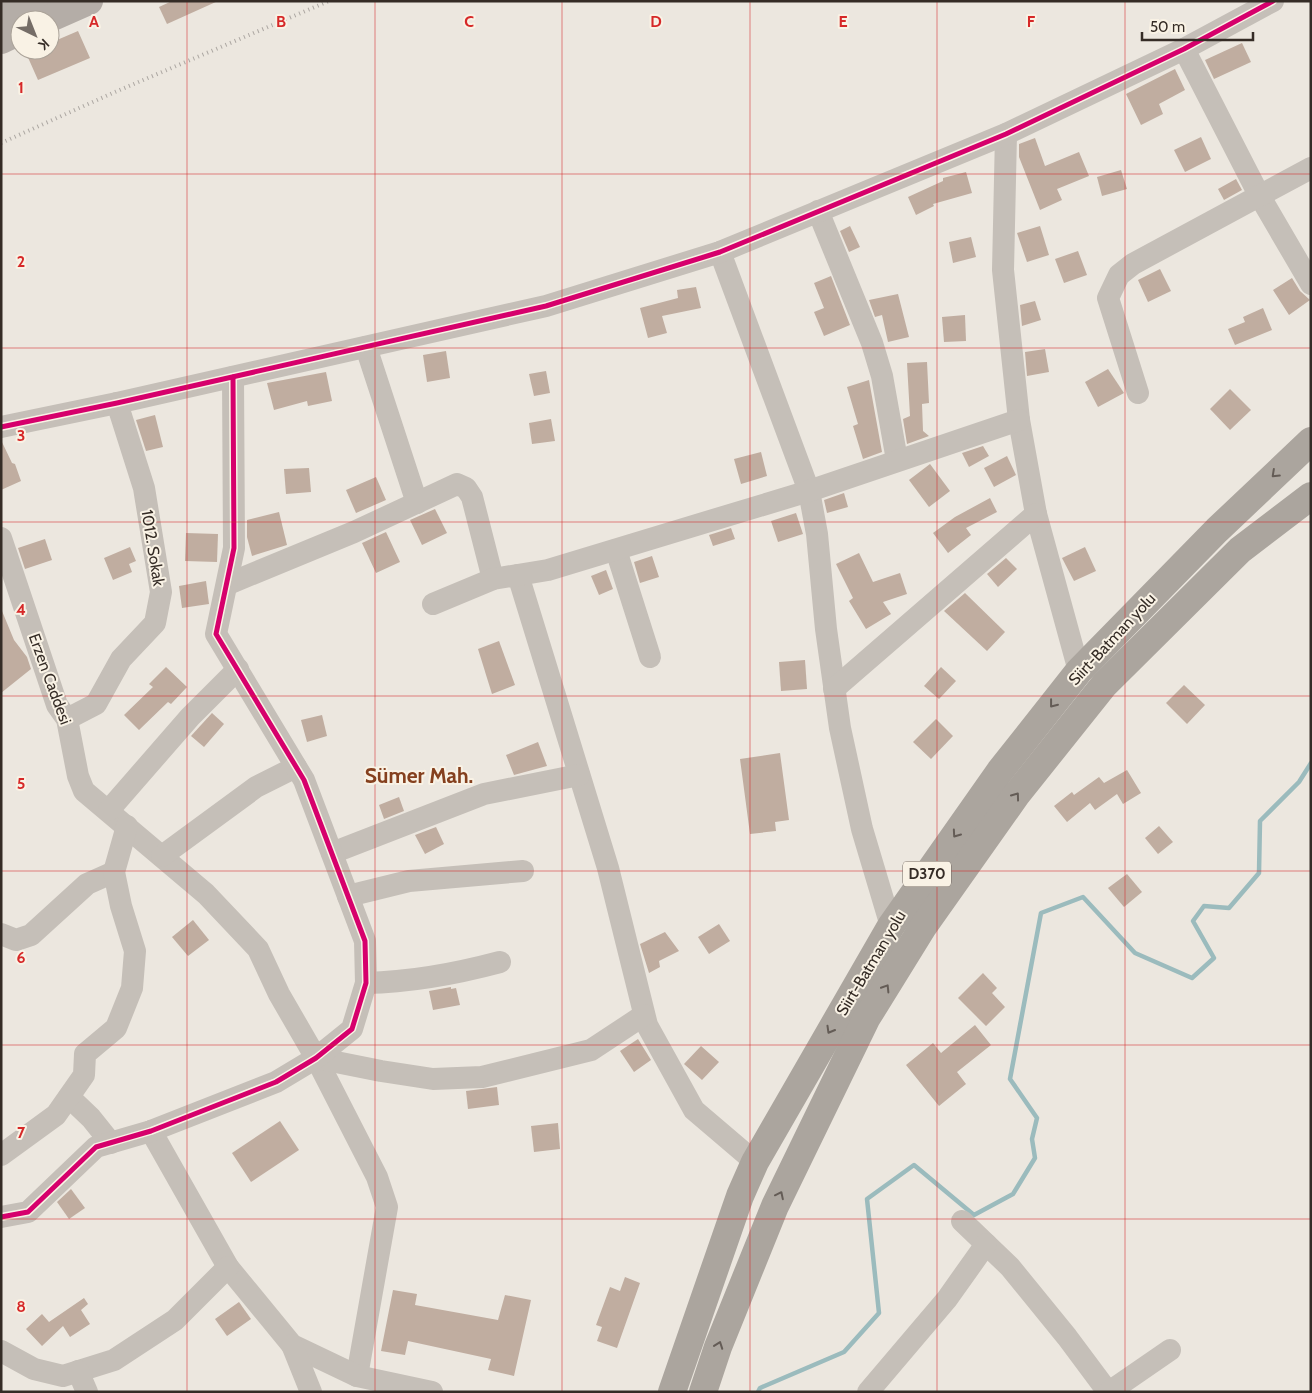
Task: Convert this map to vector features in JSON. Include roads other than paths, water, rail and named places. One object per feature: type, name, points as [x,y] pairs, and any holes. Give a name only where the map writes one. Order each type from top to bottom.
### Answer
[{"type":"highway","name":"Siirt-Batman yolu","points":[[672,1392],[740,1196],[754,1162],[891,926],[1000,771],[1079,671],[1217,530],[1311,441]]},
{"type":"highway","name":"Siirt-Batman yolu","points":[[703,1392],[718,1348],[774,1206],[866,1019],[923,927],[1017,794],[1104,685],[1240,550],[1311,496]]},
{"type":"main road","points":[[1,18],[42,1]]},
{"type":"main road","points":[[60,14],[88,1]]},
{"type":"street","points":[[1,427],[117,403],[546,306],[720,252],[1006,134],[1184,49],[1273,1]]},
{"type":"street","points":[[1184,49],[1259,195],[1311,284]]},
{"type":"street","points":[[1006,134],[1003,270],[1019,420],[1036,514],[1079,671]]},
{"type":"street","points":[[1138,393],[1108,298],[1119,275],[1132,264],[1169,246],[1311,168]]},
{"type":"street","points":[[818,211],[872,343],[882,376],[897,460]]},
{"type":"street","points":[[720,252],[809,491],[817,534],[840,728],[862,829],[891,926]]},
{"type":"street","points":[[366,347],[417,503]]},
{"type":"street","points":[[1,1217],[28,1212],[96,1147],[150,1131],[276,1082],[316,1058],[352,1029],[366,983],[365,941],[304,780],[216,634],[220,610],[228,584],[234,548],[233,377]]},
{"type":"street","name":"1012. Sokak","points":[[67,719],[96,704],[121,659],[155,623],[161,592],[144,488],[117,403]]},
{"type":"street","points":[[433,604],[493,579],[548,570],[616,550],[809,491],[1019,420]]},
{"type":"street","points":[[228,584],[354,532],[458,484],[466,488],[472,497],[493,579]]},
{"type":"street","points":[[834,689],[1036,514]]},
{"type":"street","name":"Erzen Caddesi","points":[[1,538],[57,705],[67,719],[78,776],[84,791],[109,810],[206,894],[258,949],[279,994],[316,1058],[377,1177],[387,1207],[357,1376]]},
{"type":"street","points":[[616,550],[650,658]]},
{"type":"street","points":[[518,575],[608,868],[646,1025],[694,1110],[754,1162]]},
{"type":"street","points":[[109,810],[190,717],[238,669]]},
{"type":"street","points":[[162,856],[256,787],[296,767]]},
{"type":"street","points":[[332,852],[484,794],[579,775]]},
{"type":"street","points":[[1,1154],[56,1115],[84,1075],[84,1054],[116,1028],[132,988],[135,951],[121,906],[114,872],[127,826]]},
{"type":"street","points":[[348,896],[409,881],[523,871]]},
{"type":"street","points":[[1,934],[16,940],[31,935],[87,884],[114,872]]},
{"type":"street","points":[[366,983],[393,982],[456,974],[500,962]]},
{"type":"street","points":[[316,1058],[433,1079],[482,1076],[591,1050],[644,1015]]},
{"type":"street","points":[[69,1097],[91,1118],[111,1143]]},
{"type":"street","points":[[150,1131],[228,1267],[292,1345],[311,1392]]},
{"type":"street","points":[[962,1221],[1010,1267],[1108,1392],[1170,1350]]},
{"type":"street","points":[[868,1392],[947,1299],[986,1244]]},
{"type":"street","points":[[1,1351],[34,1369],[63,1376],[114,1360],[175,1320],[228,1267]]},
{"type":"street","points":[[292,1345],[357,1376],[432,1392]]},
{"type":"street","points":[[78,1371],[87,1392]]},
{"type":"waterway","points":[[758,1392],[760,1388],[844,1352],[879,1313],[867,1199],[914,1165],[974,1215],[1013,1194],[1035,1158],[1032,1139],[1037,1118],[1010,1079],[1041,913],[1083,897],[1135,953],[1192,978],[1214,958],[1193,921],[1204,906],[1229,908],[1259,873],[1260,821],[1299,782],[1311,763]]},
{"type":"railway","points":[[1,143],[115,92],[329,1]]},
{"type":"district","name":"Sümer Mah.","points":[[419,775]]}]
